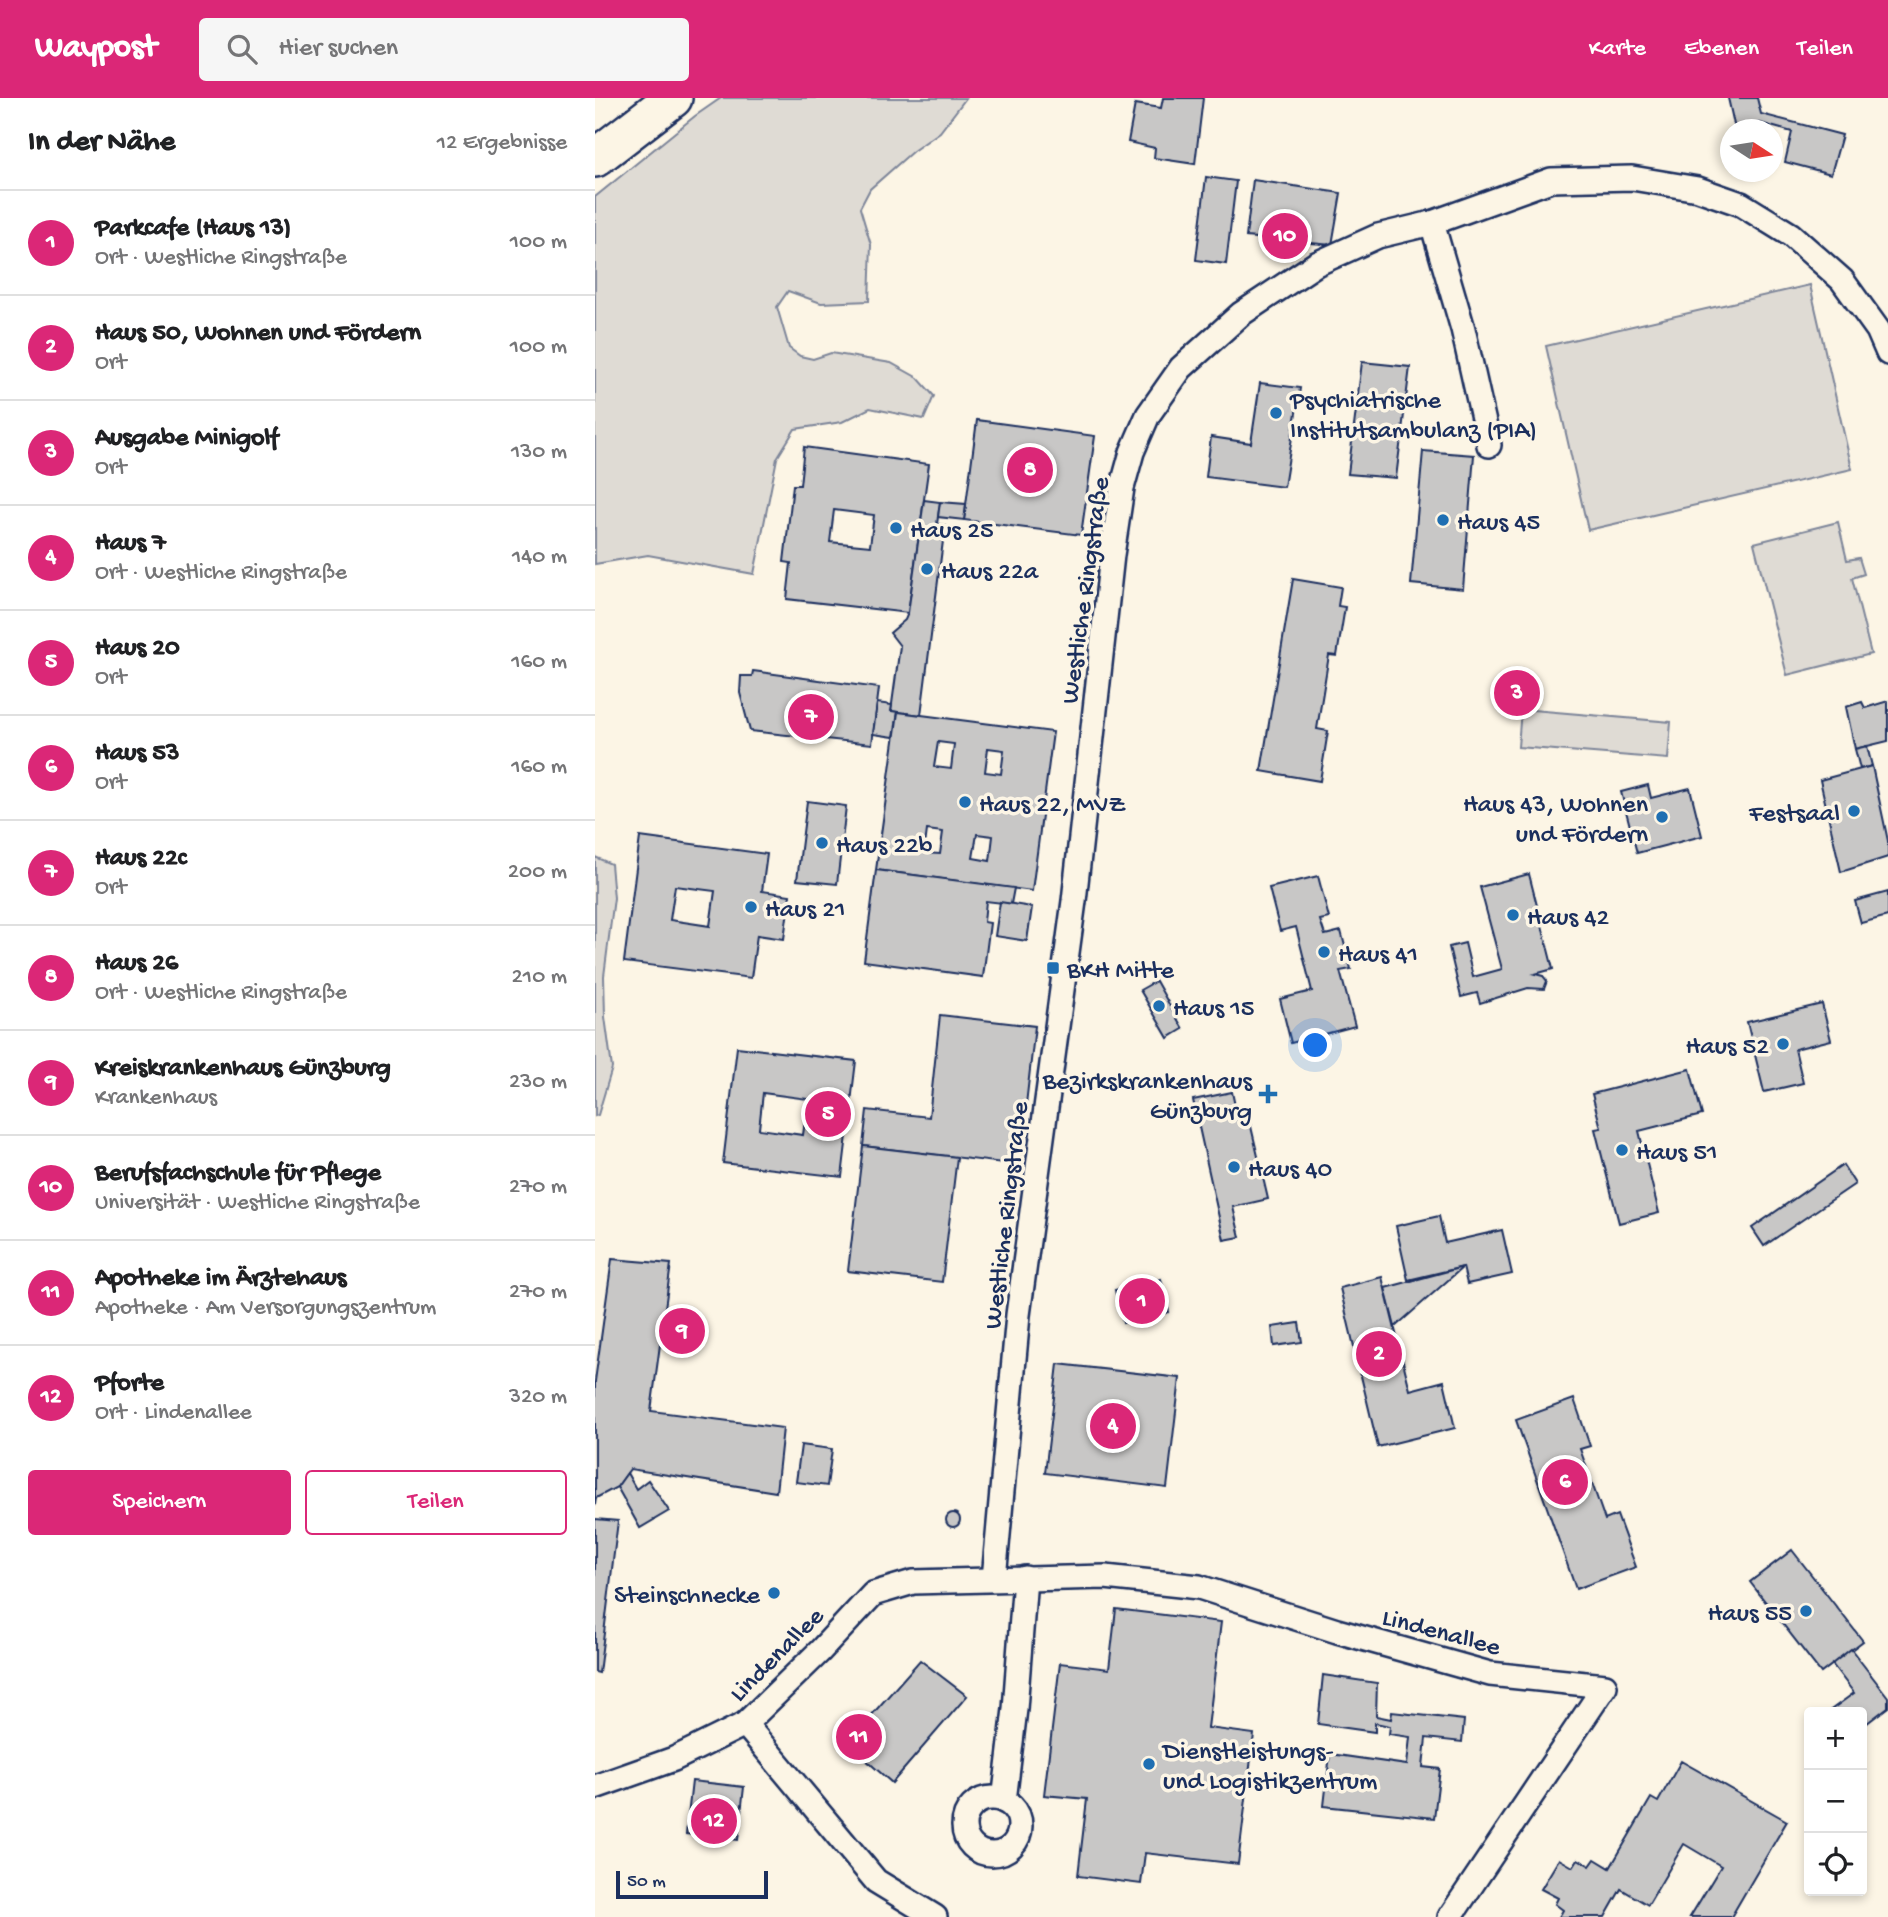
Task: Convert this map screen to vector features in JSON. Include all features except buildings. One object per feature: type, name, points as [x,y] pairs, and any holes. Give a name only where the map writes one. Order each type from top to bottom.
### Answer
[{"type":"main road","points":[[595,158],[673,98]]},
{"type":"street","name":"Westliche Ringstraße","points":[[994,1579],[1020,1303],[1074,901],[1112,555],[1122,488],[1132,452],[1148,415],[1181,368],[1241,314],[1317,264],[1378,236],[1432,223],[1551,180],[1632,178],[1698,189],[1741,204],[1791,234],[1842,280],[1878,330],[1888,352]]},
{"type":"street","points":[[1432,223],[1464,329],[1489,445]]},
{"type":"street","name":"Lindenallee","points":[[595,1787],[674,1759],[745,1724],[820,1651],[873,1594],[913,1583],[1025,1578],[1105,1577],[1199,1587],[1337,1631],[1490,1674],[1605,1686],[1450,1917]]},
{"type":"street","points":[[1004,1801],[1015,1709],[1025,1578]]},
{"type":"street","points":[[745,1724],[876,1881],[935,1917]]},
{"type":"shaded area","points":[[721,98],[966,98],[940,132],[913,151],[870,189],[860,208],[871,245],[869,301],[821,303],[788,291],[777,307],[789,348],[800,356],[813,359],[831,353],[891,363],[918,378],[934,396],[924,419],[870,408],[842,422],[795,429],[777,458],[754,574],[648,555],[595,564],[595,197]]},
{"type":"shaded area","points":[[1810,285],[1852,469],[1588,530],[1546,346]]},
{"type":"shaded area","points":[[1838,522],[1847,560],[1859,558],[1864,574],[1852,578],[1871,654],[1787,675],[1754,543]]},
{"type":"shaded area","points":[[1521,709],[1671,722],[1668,759],[1518,747]]},
{"type":"shaded area","points":[[595,857],[611,864],[614,898],[604,976],[605,1017],[612,1068],[598,1115],[595,1116]]},
{"type":"place","name":"Berufsfachschule für Pflege","points":[[1285,236]]},
{"type":"place","name":"Psychiatrische Institutsambulanz (PIA)","points":[[1276,413]]},
{"type":"place","name":"Haus 26","points":[[1030,470]]},
{"type":"place","name":"Haus 45","points":[[1443,520]]},
{"type":"place","name":"Haus 25","points":[[896,528]]},
{"type":"place","name":"Haus 22a","points":[[927,569]]},
{"type":"place","name":"Ausgabe Minigolf","points":[[1517,693]]},
{"type":"place","name":"Haus 22c","points":[[811,717]]},
{"type":"place","name":"Haus 22, MVZ","points":[[965,802]]},
{"type":"place","name":"Festsaal","points":[[1854,811]]},
{"type":"place","name":"Haus 43, Wohnen und Fördern","points":[[1662,817]]},
{"type":"place","name":"Haus 22b","points":[[822,843]]},
{"type":"place","name":"Haus 21","points":[[751,907]]},
{"type":"place","name":"Haus 42","points":[[1513,915]]},
{"type":"place","name":"Haus 41","points":[[1324,952]]},
{"type":"place","name":"BKH Mitte","points":[[1053,968]]},
{"type":"place","name":"Haus 15","points":[[1159,1006]]},
{"type":"place","name":"Haus 52","points":[[1783,1044]]},
{"type":"place","name":"Bezirkskrankenhaus Günzburg","points":[[1268,1094]]},
{"type":"place","name":"Haus 20","points":[[828,1114]]},
{"type":"place","name":"Haus 51","points":[[1622,1150]]},
{"type":"place","name":"Haus 40","points":[[1234,1167]]},
{"type":"place","name":"Parkcafe (Haus 13)","points":[[1142,1301]]},
{"type":"place","name":"Kreiskrankenhaus Günzburg","points":[[682,1331]]},
{"type":"place","name":"Haus 50, Wohnen und Fördern","points":[[1379,1354]]},
{"type":"place","name":"Haus 7","points":[[1113,1426]]},
{"type":"place","name":"Haus 53","points":[[1565,1482]]},
{"type":"place","name":"Steinschnecke","points":[[774,1593]]},
{"type":"place","name":"Haus 55","points":[[1806,1611]]},
{"type":"place","name":"Apotheke im Ärztehaus","points":[[859,1737]]},
{"type":"place","name":"Dienstleistungs- und Logistikzentrum","points":[[1149,1764]]},
{"type":"place","name":"Pforte","points":[[714,1821]]}]
